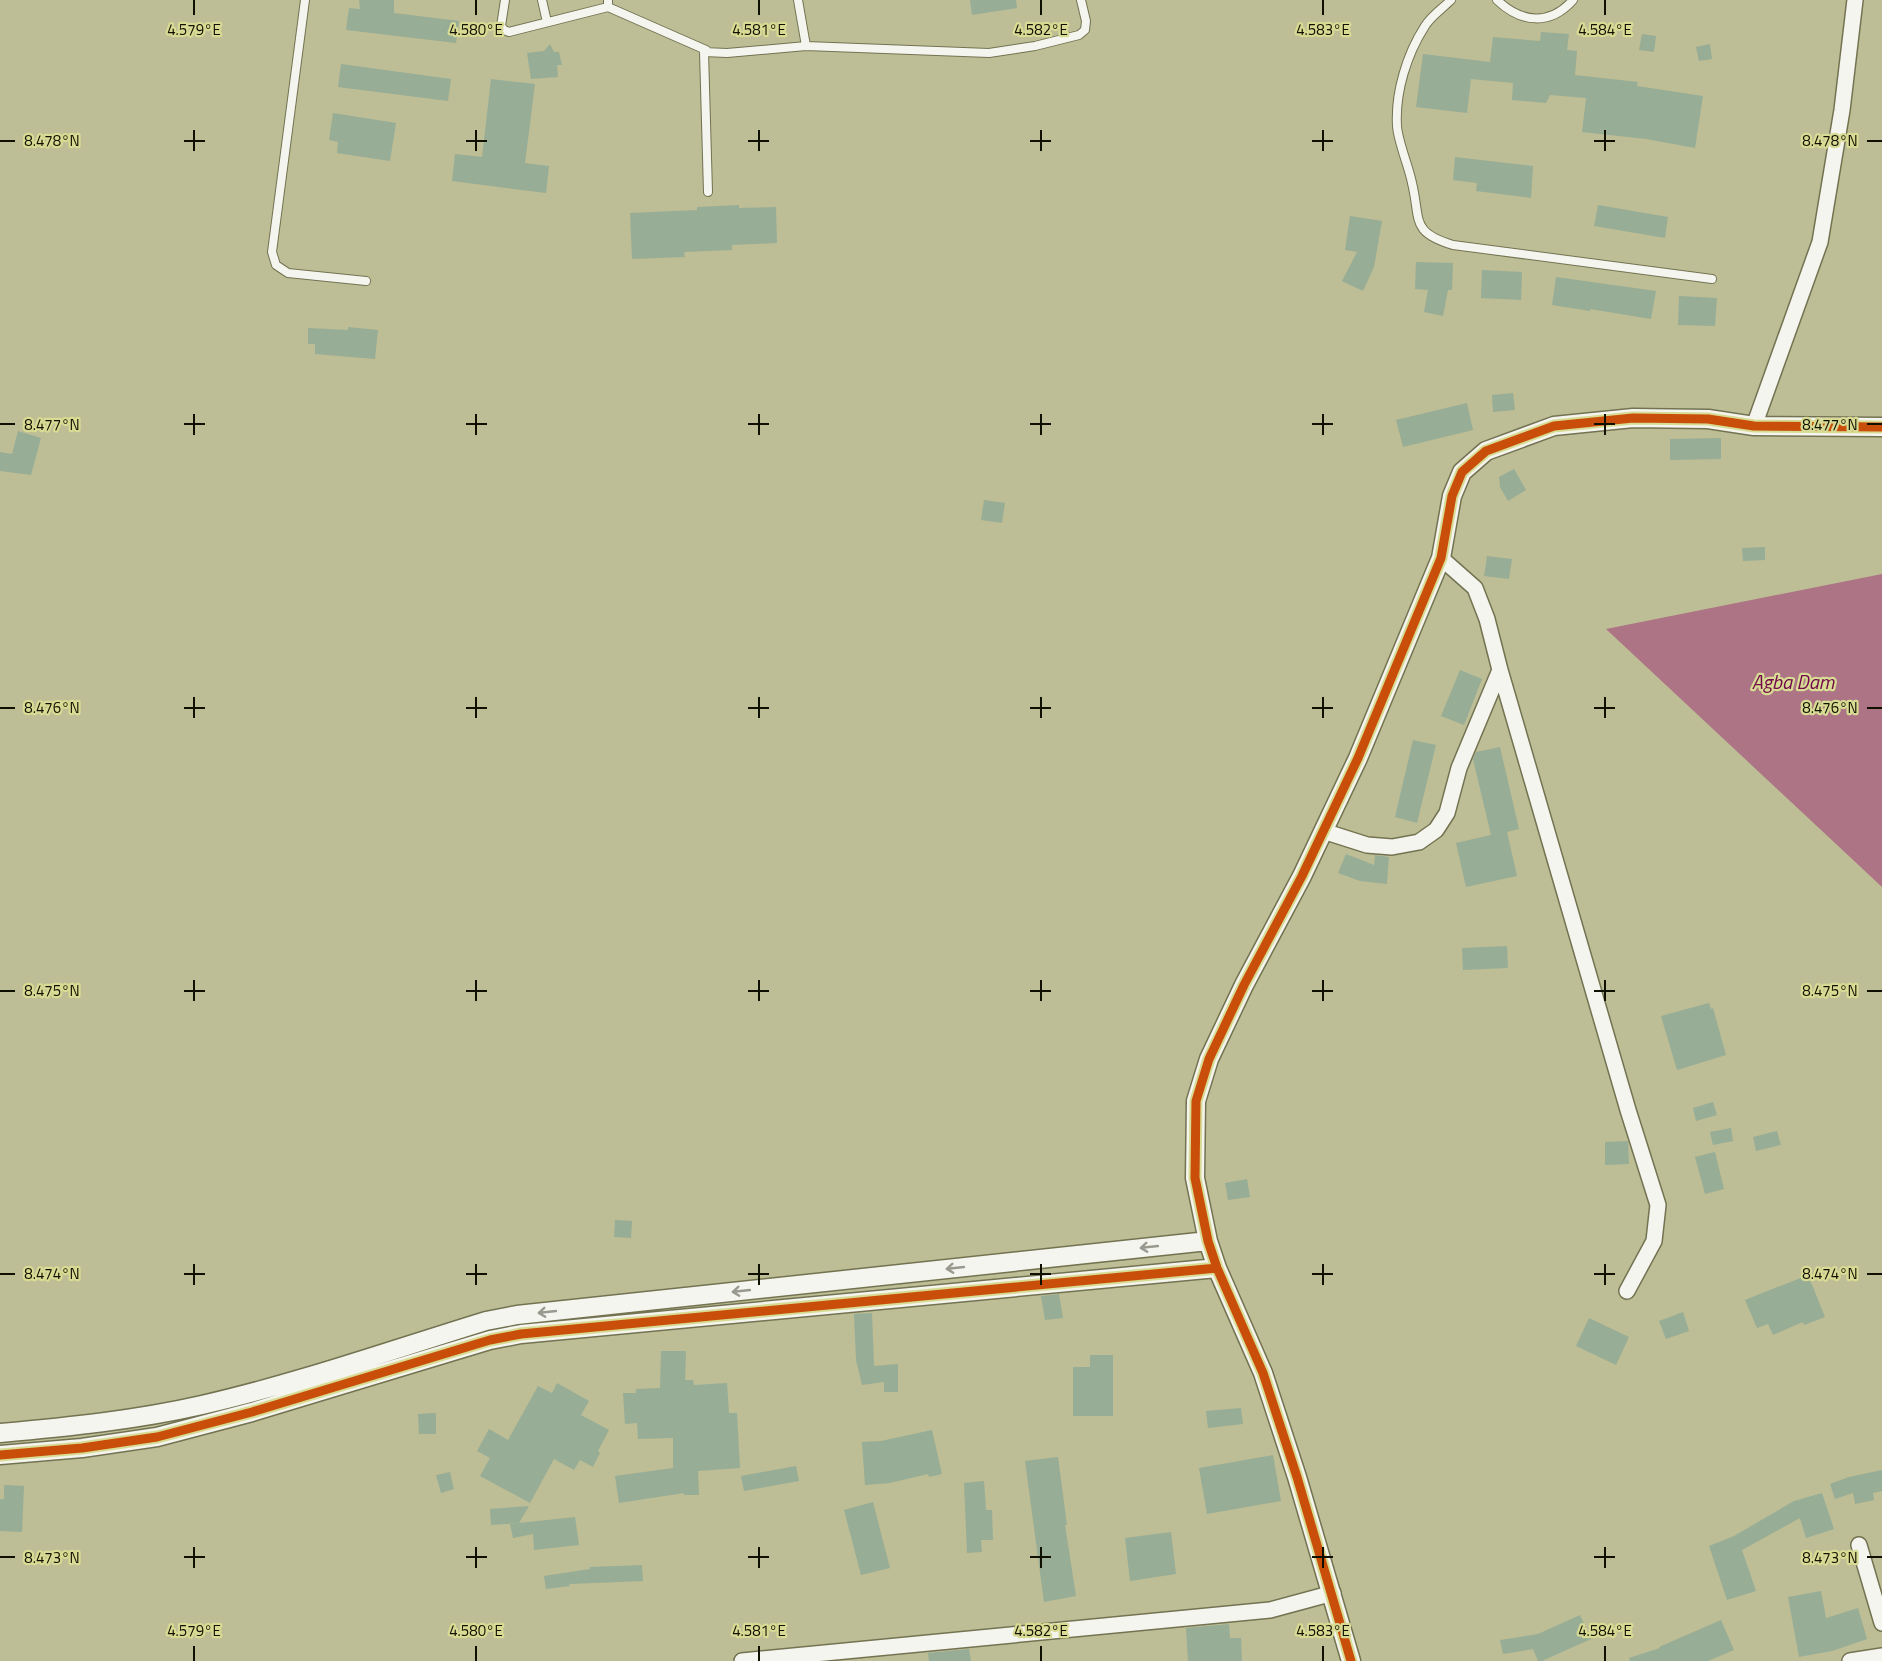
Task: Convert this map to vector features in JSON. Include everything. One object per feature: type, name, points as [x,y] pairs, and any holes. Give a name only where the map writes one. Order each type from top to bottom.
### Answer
[{"type":"street","points":[[1754,426],[1820,242],[1842,110],[1856,0]]},
{"type":"street","points":[[1352,1661],[1298,1477],[1263,1373],[1216,1268],[1208,1241],[1195,1178],[1196,1101],[1209,1059],[1358,758],[1441,558],[1452,496],[1462,472],[1486,452],[1554,426],[1622,419],[1708,419],[1754,426],[1882,427]]},
{"type":"street","points":[[1441,558],[1475,588],[1487,619],[1628,1110],[1658,1205],[1654,1241],[1627,1291]]},
{"type":"street","points":[[1323,831],[1367,846],[1392,847],[1419,842],[1436,830],[1447,813],[1459,768],[1500,670]]},
{"type":"street","points":[[0,1433],[152,1415],[202,1405],[248,1394],[486,1321],[516,1315],[1208,1241]]},
{"type":"street","points":[[0,1455],[82,1448],[158,1437],[241,1415],[490,1340],[521,1334],[1216,1268]]},
{"type":"street","points":[[1859,1545],[1882,1623]]},
{"type":"street","points":[[742,1661],[1270,1610],[1333,1593]]},
{"type":"street","points":[[1850,1661],[1882,1656]]},
{"type":"lane","points":[[305,0],[272,252],[276,265],[288,273],[366,281]]},
{"type":"lane","points":[[505,0],[501,26],[509,32],[608,4],[706,50],[704,52],[708,192]]},
{"type":"lane","points":[[542,0],[547,22]]},
{"type":"lane","points":[[798,0],[806,46]]},
{"type":"lane","points":[[704,52],[727,53],[806,46],[989,53],[1079,35],[1085,30],[1086,21],[1081,0]]},
{"type":"lane","points":[[1451,0],[1426,24],[1407,60],[1399,96],[1397,127],[1414,189],[1416,212],[1423,231],[1434,239],[1453,245],[1712,279]]},
{"type":"lane","points":[[1497,0],[1508,10],[1534,19],[1548,17],[1561,11],[1573,0]]},
{"type":"water","name":"Agba Dam","points":[[1882,574],[1882,887],[1606,629]]},
{"type":"building","points":[[359,0],[394,0],[394,13],[459,21],[456,43],[346,30],[349,8],[360,9]]},
{"type":"building","points":[[970,0],[1016,0],[1017,8],[972,15]]},
{"type":"building","points":[[1541,32],[1569,34],[1567,50],[1577,51],[1575,75],[1638,82],[1637,86],[1703,96],[1695,148],[1646,139],[1582,132],[1586,98],[1550,95],[1546,103],[1512,100],[1513,83],[1471,79],[1467,113],[1416,107],[1423,54],[1490,62],[1493,37],[1540,41]]},
{"type":"building","points":[[1642,34],[1656,36],[1654,52],[1639,50]]},
{"type":"building","points":[[550,44],[554,52],[559,52],[562,65],[557,65],[558,77],[531,79],[527,53],[544,51]]},
{"type":"building","points":[[1710,44],[1712,59],[1699,61],[1696,47]]},
{"type":"building","points":[[341,64],[451,79],[448,101],[338,87]]},
{"type":"building","points":[[491,79],[535,84],[525,163],[549,166],[546,193],[452,181],[455,154],[482,157]]},
{"type":"building","points":[[333,113],[396,123],[390,161],[337,153],[338,142],[329,140]]},
{"type":"building","points":[[1455,157],[1533,166],[1531,198],[1476,191],[1477,183],[1453,180]]},
{"type":"building","points":[[739,205],[739,208],[776,207],[777,243],[732,245],[732,250],[684,252],[685,257],[632,259],[630,213],[697,210],[697,207]]},
{"type":"building","points":[[1598,205],[1668,217],[1665,238],[1594,226]]},
{"type":"building","points":[[1350,216],[1382,221],[1374,267],[1363,291],[1342,281],[1357,252],[1345,250]]},
{"type":"building","points":[[1416,262],[1453,263],[1452,290],[1448,290],[1443,316],[1424,312],[1428,290],[1415,289]]},
{"type":"building","points":[[1482,270],[1522,272],[1521,300],[1481,298]]},
{"type":"building","points":[[1556,277],[1656,291],[1651,319],[1552,305]]},
{"type":"building","points":[[1679,296],[1717,298],[1715,326],[1678,325]]},
{"type":"building","points":[[348,327],[378,330],[375,359],[315,354],[315,344],[308,344],[308,328],[348,330]]},
{"type":"building","points":[[1513,393],[1515,410],[1493,412],[1492,395]]},
{"type":"building","points":[[1467,403],[1473,430],[1403,447],[1396,420]]},
{"type":"building","points":[[18,431],[41,438],[31,475],[0,471],[0,452],[12,454]]},
{"type":"building","points":[[1721,438],[1721,459],[1670,460],[1670,439]]},
{"type":"building","points":[[1514,469],[1526,490],[1508,501],[1500,487],[1499,477]]},
{"type":"building","points":[[984,500],[1005,503],[1002,523],[981,520]]},
{"type":"building","points":[[1765,547],[1765,560],[1743,561],[1742,548]]},
{"type":"building","points":[[1487,556],[1512,559],[1509,579],[1484,576]]},
{"type":"building","points":[[1460,670],[1482,679],[1464,725],[1441,716]]},
{"type":"building","points":[[1413,740],[1436,745],[1417,823],[1395,817]]},
{"type":"building","points":[[1500,747],[1519,829],[1507,832],[1517,876],[1466,887],[1456,843],[1491,835],[1473,759],[1476,752]]},
{"type":"building","points":[[1346,854],[1374,865],[1375,855],[1389,857],[1387,884],[1360,881],[1338,873]]},
{"type":"building","points":[[1507,946],[1508,968],[1463,970],[1462,948]]},
{"type":"building","points":[[1709,1003],[1711,1009],[1713,1008],[1726,1055],[1677,1070],[1661,1016]]},
{"type":"building","points":[[1713,1102],[1717,1115],[1696,1121],[1693,1108]]},
{"type":"building","points":[[1731,1128],[1733,1141],[1713,1145],[1710,1132]]},
{"type":"building","points":[[1777,1131],[1781,1145],[1756,1151],[1753,1137]]},
{"type":"building","points":[[1628,1141],[1629,1164],[1605,1165],[1605,1142]]},
{"type":"building","points":[[1715,1152],[1724,1189],[1705,1194],[1695,1157]]},
{"type":"building","points":[[1247,1179],[1250,1197],[1228,1200],[1225,1183]]},
{"type":"building","points":[[615,1220],[632,1221],[631,1238],[614,1237]]},
{"type":"building","points":[[1808,1275],[1825,1317],[1804,1325],[1803,1322],[1773,1335],[1768,1324],[1757,1328],[1745,1300]]},
{"type":"building","points":[[1059,1294],[1063,1318],[1045,1320],[1041,1296]]},
{"type":"building","points":[[1683,1312],[1689,1331],[1666,1339],[1659,1321]]},
{"type":"building","points":[[872,1313],[874,1366],[898,1364],[898,1392],[884,1392],[884,1382],[862,1385],[856,1360],[854,1314]]},
{"type":"building","points":[[1589,1318],[1629,1337],[1616,1365],[1576,1346]]},
{"type":"building","points":[[661,1351],[686,1351],[685,1380],[693,1380],[694,1385],[727,1383],[729,1413],[737,1413],[740,1468],[698,1471],[699,1495],[684,1495],[684,1493],[619,1503],[615,1476],[673,1468],[673,1438],[638,1439],[637,1423],[625,1424],[623,1393],[636,1393],[636,1389],[660,1388]]},
{"type":"building","points":[[1090,1355],[1113,1355],[1113,1416],[1073,1416],[1073,1367],[1090,1367]]},
{"type":"building","points":[[557,1383],[589,1401],[581,1415],[609,1430],[593,1467],[580,1460],[574,1470],[554,1459],[530,1503],[480,1476],[490,1458],[477,1451],[489,1429],[508,1440],[538,1386],[552,1393]]},
{"type":"building","points":[[1241,1408],[1243,1424],[1208,1428],[1206,1411]]},
{"type":"building","points":[[436,1413],[436,1434],[419,1434],[418,1414]]},
{"type":"building","points":[[932,1430],[942,1474],[929,1477],[928,1474],[890,1483],[865,1485],[862,1442],[881,1441]]},
{"type":"building","points":[[1273,1455],[1281,1501],[1207,1514],[1199,1468]]},
{"type":"building","points":[[1058,1457],[1076,1596],[1044,1602],[1025,1461]]},
{"type":"building","points":[[796,1466],[799,1481],[744,1491],[741,1476]]},
{"type":"building","points":[[1882,1470],[1882,1491],[1873,1493],[1874,1500],[1855,1504],[1853,1493],[1835,1499],[1830,1484],[1849,1477]]},
{"type":"building","points":[[450,1472],[454,1489],[441,1493],[436,1475]]},
{"type":"building","points":[[984,1481],[986,1510],[992,1510],[993,1540],[981,1540],[982,1552],[967,1553],[964,1483]]},
{"type":"building","points":[[4,1485],[24,1486],[22,1532],[0,1531],[0,1499],[4,1499]]},
{"type":"building","points":[[1822,1493],[1834,1529],[1806,1538],[1800,1518],[1742,1550],[1756,1591],[1727,1600],[1709,1546],[1734,1536],[1794,1501]]},
{"type":"building","points":[[873,1502],[890,1568],[861,1575],[844,1510]]},
{"type":"building","points":[[529,1506],[519,1523],[491,1525],[490,1509]]},
{"type":"building","points":[[575,1517],[579,1545],[534,1550],[533,1534],[513,1538],[510,1524]]},
{"type":"building","points":[[1171,1532],[1176,1574],[1130,1581],[1125,1538]]},
{"type":"building","points":[[642,1565],[643,1581],[569,1584],[570,1586],[546,1589],[544,1576],[590,1569],[590,1567]]},
{"type":"building","points":[[1821,1591],[1826,1618],[1858,1608],[1867,1639],[1832,1651],[1799,1657],[1788,1597]]},
{"type":"building","points":[[1580,1615],[1591,1639],[1542,1661],[1538,1661],[1533,1649],[1503,1654],[1500,1640],[1538,1634]]},
{"type":"building","points":[[1721,1620],[1734,1650],[1708,1661],[1630,1661],[1629,1658],[1660,1648]]},
{"type":"building","points":[[1229,1624],[1230,1638],[1241,1638],[1242,1661],[1188,1661],[1186,1628]]},
{"type":"building","points":[[969,1649],[971,1661],[929,1661],[928,1653]]},
{"type":"cycle path","points":[[1351,1661],[1297,1477],[1263,1373],[1217,1268],[1208,1241],[1195,1178],[1196,1101],[1209,1059],[1244,985],[1302,876],[1358,758],[1441,558],[1452,496],[1462,472],[1486,451],[1554,426],[1633,418],[1708,419],[1754,426],[1882,427]]},
{"type":"cycle path","points":[[0,1455],[82,1448],[157,1437],[252,1412],[490,1340],[521,1334],[1217,1268]]}]
